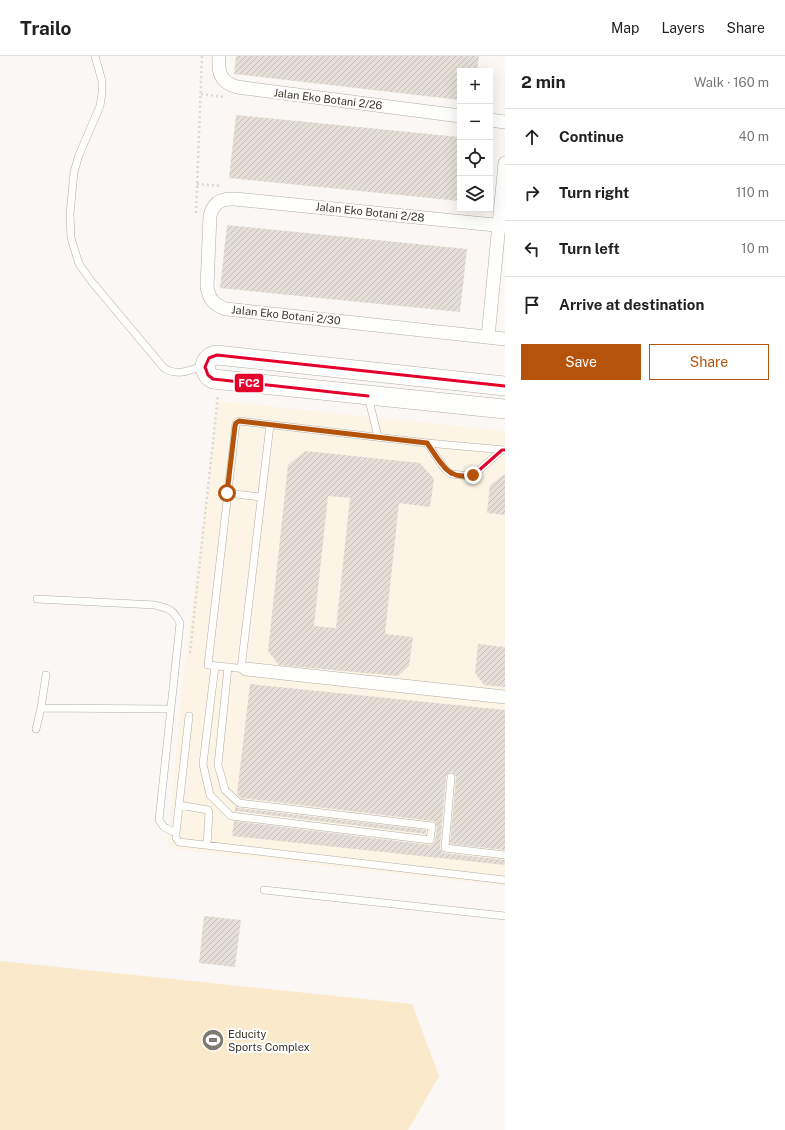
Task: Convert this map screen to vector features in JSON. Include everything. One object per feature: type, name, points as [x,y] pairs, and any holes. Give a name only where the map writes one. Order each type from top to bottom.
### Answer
[{"type":"street","name":"Jalan Eko Botani 2/26","points":[[219,56],[219,72],[223,79],[229,84],[237,87],[457,116]]},
{"type":"street","points":[[493,120],[505,122]]},
{"type":"street","points":[[505,163],[502,225],[488,337],[505,338]]},
{"type":"street","name":"Jalan Eko Botani 2/30","points":[[241,200],[222,200],[212,209],[210,216],[207,287],[208,294],[212,302],[219,307],[234,310],[488,337]]},
{"type":"street","name":"Jalan Eko Botani 2/28","points":[[241,200],[502,225]]},
{"type":"street","points":[[505,386],[217,355],[209,358],[205,365],[205,372],[212,379],[505,409]]},
{"type":"street","points":[[244,669],[505,697]]},
{"type":"lane","points":[[95,56],[102,81],[102,99],[97,116],[79,155],[74,172],[70,208],[71,238],[79,264],[92,282],[164,368],[170,372],[181,373],[205,365]]},
{"type":"lane","points":[[368,396],[378,436]]},
{"type":"lane","points":[[228,667],[218,765],[225,790],[239,802],[432,826],[430,840],[231,816],[210,795],[203,764],[227,493],[235,426],[239,421],[378,436],[427,443],[504,450]]},
{"type":"lane","points":[[211,665],[244,669],[260,497],[270,425]]},
{"type":"lane","points":[[427,443],[444,468],[451,474],[469,476],[477,472],[504,450]]},
{"type":"lane","points":[[227,493],[260,497]]},
{"type":"lane","points":[[37,600],[155,605],[166,608],[175,613],[180,622],[159,820],[164,827],[176,833]]},
{"type":"lane","points":[[36,729],[46,675]]},
{"type":"lane","points":[[41,708],[170,709]]},
{"type":"lane","points":[[189,716],[176,833],[176,838],[179,842],[505,880]]},
{"type":"lane","points":[[451,777],[445,848],[505,855]]},
{"type":"lane","points":[[179,805],[208,810],[207,845]]},
{"type":"lane","points":[[264,890],[505,916]]},
{"type":"path","points":[[196,214],[202,56]]},
{"type":"path","points":[[190,653],[219,393]]},
{"type":"shaded area","points":[[218,401],[505,431],[505,886],[167,848],[184,672]]},
{"type":"shaded area","name":"Educity Sports Complex","points":[[0,961],[412,1004],[439,1076],[408,1130],[0,1130]]},
{"type":"building","points":[[236,56],[479,56],[477,68],[457,68],[457,100],[234,74]]},
{"type":"building","points":[[236,115],[457,137],[457,201],[229,178]]},
{"type":"building","points":[[227,225],[467,249],[460,312],[220,288]]},
{"type":"building","points":[[305,451],[420,463],[434,479],[430,507],[399,503],[385,634],[413,637],[409,666],[398,676],[279,665],[268,651],[288,465]],"holes":[[[328,496],[350,498],[336,628],[314,626]]]},
{"type":"building","points":[[505,474],[505,515],[487,513],[490,485]]},
{"type":"building","points":[[478,644],[505,647],[505,687],[484,685],[475,673]]},
{"type":"building","points":[[250,684],[505,710],[505,850],[450,844],[456,777],[454,773],[451,772],[447,774],[446,777],[440,848],[444,853],[505,860],[505,865],[232,836],[234,821],[430,845],[435,841],[437,827],[433,821],[241,798],[237,794]]},
{"type":"building","points":[[235,806],[238,808],[426,830],[426,834],[235,811]]},
{"type":"building","points":[[204,916],[241,920],[235,967],[199,963]]},
{"type":"transit line","name":"FC2","points":[[368,396],[213,379],[208,375],[205,367],[209,358],[217,355],[505,386]]},
{"type":"transit line","name":"FC2","points":[[378,437],[427,443],[444,468],[451,474],[469,476],[477,472],[502,450],[505,450]]},
{"type":"place","name":"Educity Sports Complex","points":[[213,1040]]},
{"type":"route","points":[[227,493],[235,426],[239,421],[378,436],[427,443],[444,468],[451,474],[473,475]]}]
